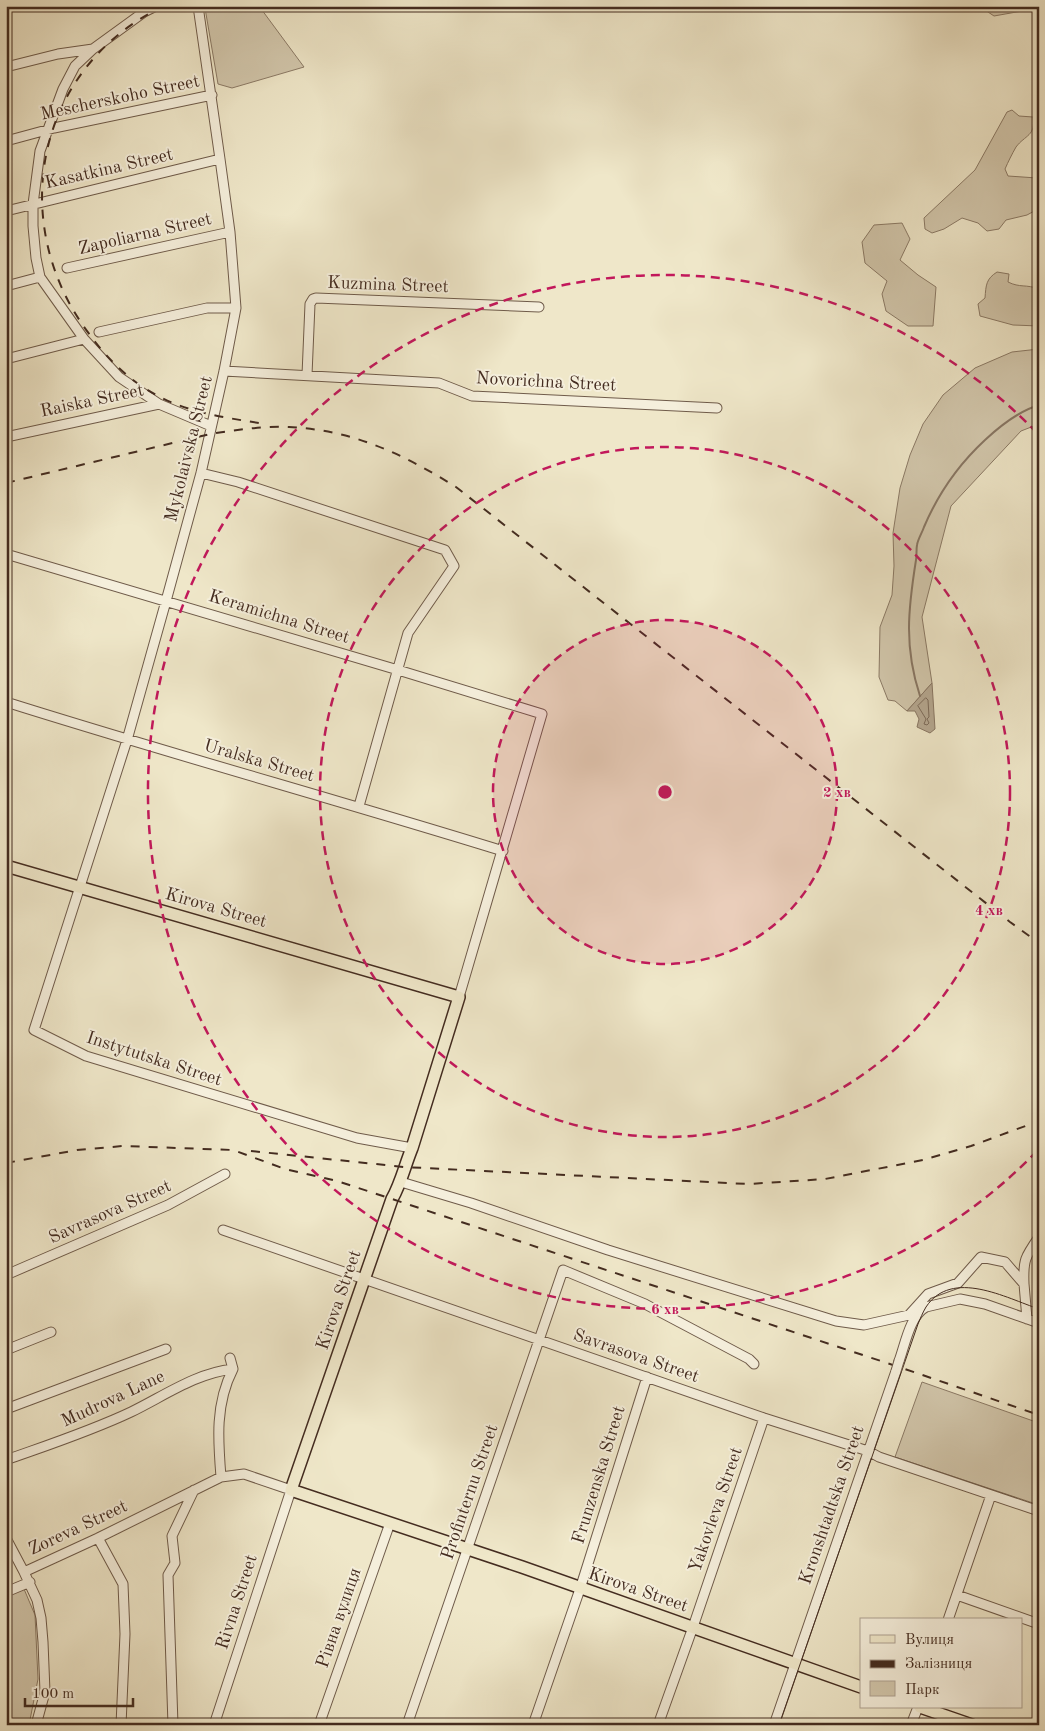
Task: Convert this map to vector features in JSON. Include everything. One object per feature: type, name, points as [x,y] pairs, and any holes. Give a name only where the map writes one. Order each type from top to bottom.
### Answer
[{"type":"main road","name":"Kirova Street","points":[[6,866],[459,997],[412,1148],[404,1167],[401,1182],[392,1199],[291,1490],[390,1522],[860,1687]]},
{"type":"main road","points":[[922,1708],[972,1725]]},
{"type":"street","points":[[156,6],[144,12],[93,49],[75,66],[63,89],[40,151],[33,204],[34,234],[40,278],[84,339],[119,377],[159,404]]},
{"type":"street","name":"Mykolaivska Street","points":[[80,887],[127,740],[201,473],[236,308],[230,232],[198,6]]},
{"type":"street","points":[[6,67],[58,54],[93,49]]},
{"type":"street","name":"Mescherskoho Street","points":[[6,141],[47,130],[212,95]]},
{"type":"street","name":"Kasatkina Street","points":[[6,212],[220,160]]},
{"type":"street","name":"Zapoliarna Street","points":[[67,268],[230,232]]},
{"type":"street","points":[[6,286],[40,278]]},
{"type":"street","name":"Kuzmina Street","points":[[307,375],[310,304],[316,298],[539,307]]},
{"type":"street","points":[[100,332],[208,308],[236,308]]},
{"type":"street","points":[[6,359],[84,339]]},
{"type":"street","name":"Novorichna Street","points":[[224,371],[439,383],[472,396],[717,408]]},
{"type":"street","name":"Raiska Street","points":[[6,437],[159,404],[211,426]]},
{"type":"street","points":[[201,473],[238,482],[446,550],[454,566],[408,633],[359,806]]},
{"type":"street","name":"Keramichna Street","points":[[6,554],[542,714],[503,851]]},
{"type":"street","name":"Uralska Street","points":[[6,702],[127,740],[359,806],[503,851]]},
{"type":"street","points":[[459,997],[503,851]]},
{"type":"street","name":"Instytutska Street","points":[[80,887],[34,1030],[86,1056],[357,1138],[412,1148]]},
{"type":"street","name":"Savrasova Street","points":[[6,1275],[168,1206],[225,1174]]},
{"type":"street","points":[[401,1182],[471,1203],[608,1250],[836,1321],[864,1325],[909,1315],[928,1294],[958,1283],[981,1257],[1005,1262],[1024,1284]]},
{"type":"street","name":"Savrasova Street","points":[[222,1230],[764,1418],[868,1450],[879,1457],[1039,1511]]},
{"type":"street","points":[[1027,1319],[1023,1264],[1027,1254],[1039,1237]]},
{"type":"street","name":"Profinternu Street","points":[[407,1725],[563,1270],[645,1304],[749,1359],[754,1364]]},
{"type":"street","name":"Kronshtadtska Street","points":[[774,1725],[914,1318],[921,1309],[960,1299],[985,1304],[1039,1323]]},
{"type":"street","points":[[6,1350],[51,1332]]},
{"type":"street","points":[[6,1409],[166,1349]]},
{"type":"street","points":[[221,1477],[218,1428],[226,1383],[233,1369],[230,1358]]},
{"type":"street","name":"Mudrova Lane","points":[[6,1460],[91,1430],[180,1386],[221,1371],[233,1369]]},
{"type":"street","name":"Frunzenska Street","points":[[533,1725],[580,1589],[647,1377]]},
{"type":"street","name":"Yakovleva Street","points":[[658,1725],[764,1418]]},
{"type":"street","name":"Zoreva Street","points":[[36,1725],[45,1692],[45,1662],[41,1618],[37,1600],[24,1572],[98,1538],[221,1477],[244,1474],[291,1490]]},
{"type":"street","points":[[173,1725],[168,1574],[176,1563],[172,1536],[194,1490]]},
{"type":"street","name":"Rivna Street","points":[[214,1725],[291,1490]]},
{"type":"street","points":[[949,1618],[991,1495]]},
{"type":"street","name":"Рівна вулиця","points":[[319,1725],[390,1522]]},
{"type":"street","points":[[6,1538],[24,1572]]},
{"type":"street","points":[[98,1538],[123,1584],[125,1634],[121,1725]]},
{"type":"street","points":[[6,1592],[30,1582]]},
{"type":"street","points":[[957,1595],[1039,1624]]},
{"type":"street","points":[[912,1725],[919,1708]]},
{"type":"green space","points":[[210,6],[259,6],[304,67],[232,88],[218,84],[205,8]]},
{"type":"green space","points":[[979,6],[1039,6],[1039,8],[994,16]]},
{"type":"green space","points":[[1012,110],[1019,116],[1033,117],[1034,123],[1029,135],[1016,147],[1005,169],[1008,176],[1037,178],[1039,182],[1038,209],[1027,215],[1006,220],[999,229],[987,231],[978,223],[962,218],[944,229],[932,233],[925,229],[924,218],[975,170],[1007,112]]},
{"type":"green space","points":[[902,223],[910,239],[900,260],[936,287],[933,326],[908,326],[886,311],[882,294],[887,281],[865,263],[862,242],[874,225]]},
{"type":"green space","points":[[997,272],[1009,274],[1008,282],[1012,284],[1039,289],[1039,326],[1013,325],[980,316],[978,304],[985,298],[986,286]]},
{"type":"green space","points":[[1039,349],[1039,424],[1021,431],[951,506],[922,617],[932,683],[907,711],[895,701],[888,700],[879,677],[880,627],[892,595],[894,566],[893,533],[900,488],[910,455],[923,424],[943,395],[975,368],[1012,352]]},
{"type":"green space","points":[[922,1382],[1039,1423],[1039,1505],[895,1457]]},
{"type":"green space","points":[[24,1589],[35,1615],[38,1679],[29,1725],[6,1725],[6,1596]]},
{"type":"water","points":[[932,683],[935,729],[930,733],[917,727],[919,719],[915,711],[907,711]]},
{"type":"waterway","points":[[920,696],[912,661],[909,628],[911,595],[919,538],[942,492],[966,460],[1003,424],[1024,411],[1039,405]]},
{"type":"tram line","points":[[779,1725],[918,1324],[926,1307],[937,1295],[950,1289],[964,1288],[996,1293],[1039,1309]]},
{"type":"railway","points":[[164,6],[120,33],[86,68],[61,108],[47,152],[42,198],[48,245],[63,291],[90,335],[113,362],[130,378],[160,397],[185,408],[211,415],[265,424]]},
{"type":"railway","points":[[6,483],[210,434],[259,428],[289,427],[335,433],[397,454],[456,487],[1039,943]]},
{"type":"railway","points":[[251,1151],[404,1167],[748,1184],[825,1179],[923,1160],[971,1146],[1039,1121]]},
{"type":"railway","points":[[6,1163],[77,1150],[123,1146],[233,1150],[285,1169],[337,1181],[392,1199],[1039,1415]]}]
